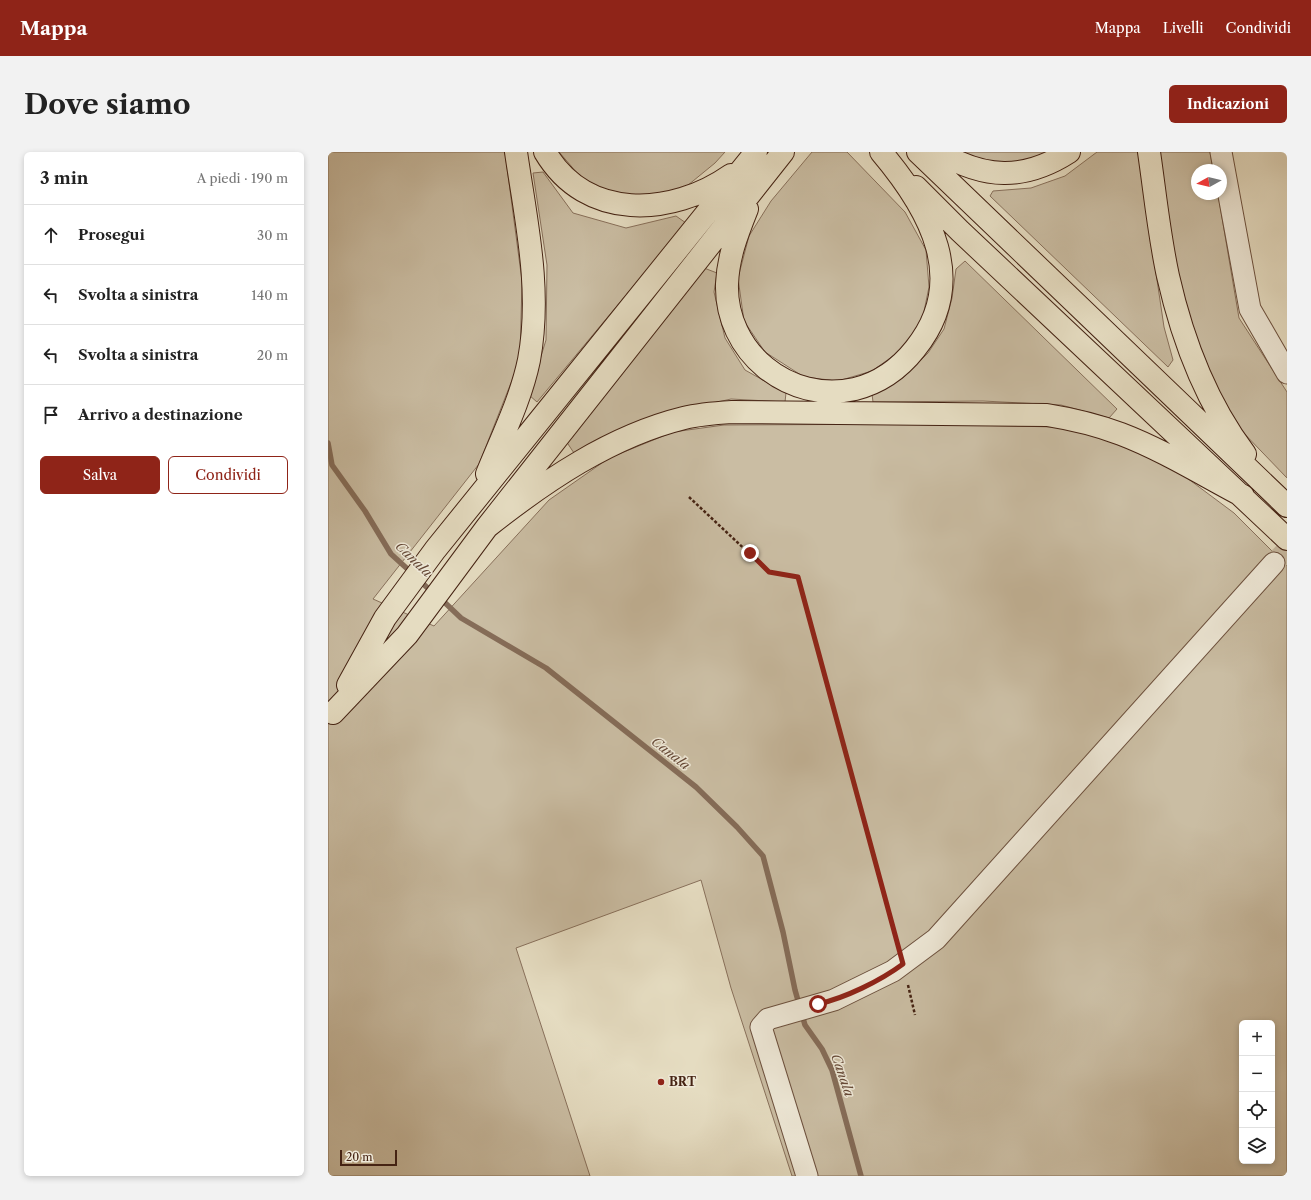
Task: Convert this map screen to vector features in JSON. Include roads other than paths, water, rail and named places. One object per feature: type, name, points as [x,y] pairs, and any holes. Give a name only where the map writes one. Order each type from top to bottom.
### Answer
[{"type":"highway","points":[[476,497],[521,387],[533,335],[534,285],[516,152]]},
{"type":"highway","points":[[545,152],[560,173],[585,192],[598,198],[627,206],[658,204],[689,197],[710,188],[730,176],[752,157]]},
{"type":"highway","points":[[331,710],[407,635],[487,527],[783,152]]},
{"type":"highway","points":[[765,176],[749,205],[737,235],[728,268],[727,286],[729,303],[738,334],[756,360],[782,380],[811,390],[826,392],[855,389],[882,377],[897,367],[910,355],[931,326],[937,313],[942,287],[941,260],[924,216],[907,186],[881,152]]},
{"type":"highway","points":[[881,152],[960,231],[1287,539]]},
{"type":"highway","points":[[918,152],[1287,506]]},
{"type":"highway","points":[[939,152],[967,166],[998,174],[1029,171],[1044,166],[1069,152]]},
{"type":"highway","points":[[1148,152],[1167,274],[1181,326],[1194,362],[1220,415],[1243,451],[1287,506]]},
{"type":"highway","points":[[331,710],[385,618],[435,550],[476,497],[752,157]]},
{"type":"highway","points":[[487,527],[518,503],[562,474],[630,437],[662,424],[685,418],[732,412],[1047,415],[1072,419],[1122,434],[1151,447],[1243,496]]},
{"type":"street","points":[[1221,152],[1250,309],[1287,373]]},
{"type":"street","points":[[807,1176],[761,1027],[768,1019],[834,1000],[893,971],[936,939],[1274,563]]},
{"type":"waterway","name":"Canala","points":[[328,443],[332,465],[365,511],[391,554],[413,574]]},
{"type":"waterway","name":"Canala","points":[[419,580],[433,593]]},
{"type":"waterway","name":"Canala","points":[[440,598],[461,618],[546,668],[696,787],[737,827],[763,856],[783,932],[795,990],[805,1025],[822,1049],[832,1070],[861,1176]]},
{"type":"tunnel","points":[[1274,563],[1287,550]]},
{"type":"place","name":"BRT","points":[[661,1082]]}]
